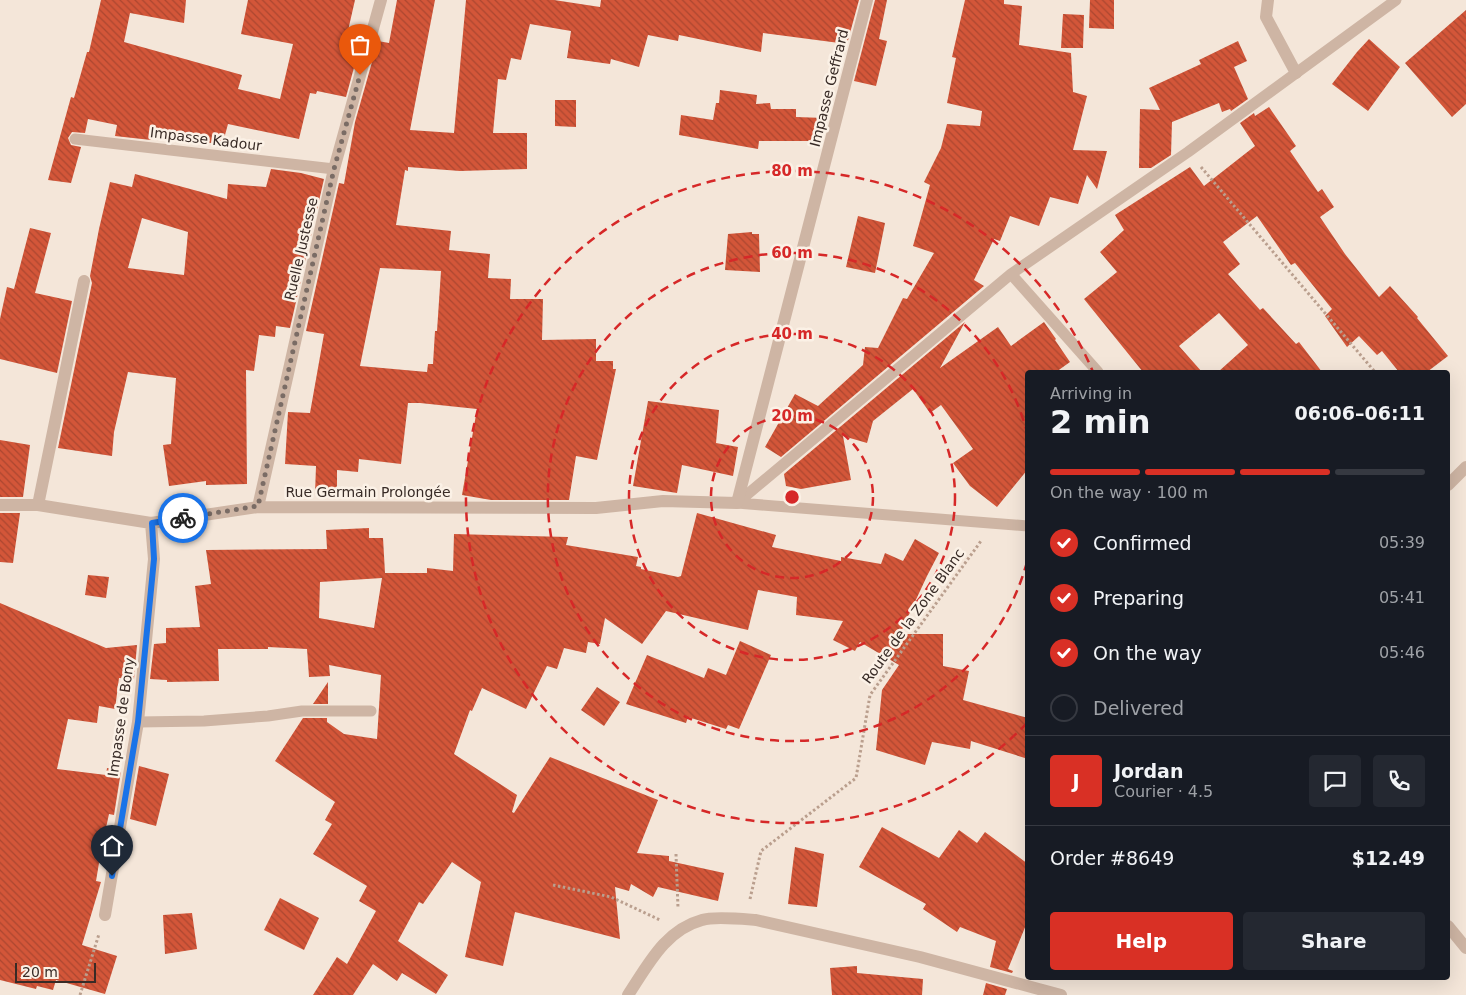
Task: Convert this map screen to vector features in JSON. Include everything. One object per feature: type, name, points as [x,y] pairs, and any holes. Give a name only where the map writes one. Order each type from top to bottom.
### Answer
[{"type":"street","name":"Ruelle Justesse","points":[[258,506],[334,169],[381,0]]},
{"type":"street","name":"Impasse Geffrard","points":[[737,503],[867,0]]},
{"type":"street","points":[[1268,0],[1266,18],[1296,73]]},
{"type":"street","points":[[38,505],[84,281]]},
{"type":"street","points":[[1450,483],[1466,467]]},
{"type":"street","name":"Rue Germain Prolongée","points":[[0,505],[38,505],[152,523],[258,506],[596,508],[663,501],[737,503]]},
{"type":"street","name":"Impasse de Bony","points":[[105,914],[138,722],[154,559],[152,523]]},
{"type":"street","points":[[628,995],[662,945],[679,929],[704,919],[746,919],[920,957],[1061,995]]},
{"type":"street","points":[[1450,928],[1466,948]]},
{"type":"lane","points":[[737,503],[1011,274],[1188,152],[1396,0]]},
{"type":"lane","name":"Impasse Kadour","points":[[75,139],[334,169]]},
{"type":"lane","points":[[1011,274],[1096,370]]},
{"type":"lane","points":[[737,503],[1025,526]]},
{"type":"lane","points":[[138,722],[268,716],[302,711],[371,711]]},
{"type":"path","points":[[1188,152],[1373,370]]},
{"type":"path","name":"Route de la Zone Blanc","points":[[746,919],[761,850],[856,778],[870,695],[994,523]]},
{"type":"path","points":[[554,885],[611,897],[679,929],[676,854]]},
{"type":"path","points":[[80,995],[105,914]]},
{"type":"building","points":[[101,0],[186,0],[184,23],[130,13],[124,42],[242,75],[238,89],[280,99],[293,44],[241,34],[248,0],[355,0],[347,35],[362,38],[346,97],[317,91],[316,94],[310,93],[299,139],[228,124],[222,146],[152,127],[151,140],[115,136],[117,125],[88,119],[85,133],[72,132],[68,138],[71,145],[81,147],[71,183],[48,180],[71,97],[74,98],[87,52],[89,52]]},
{"type":"building","points":[[397,0],[435,0],[410,130],[454,133],[466,0],[554,0],[600,7],[601,0],[859,0],[847,44],[763,33],[761,52],[679,35],[678,41],[648,35],[639,67],[611,59],[610,64],[567,58],[571,31],[530,24],[521,60],[511,58],[506,80],[498,79],[493,133],[527,133],[527,169],[460,171],[408,167],[408,171],[405,170],[396,225],[451,231],[449,250],[490,254],[488,278],[511,279],[510,299],[543,299],[542,340],[596,339],[596,361],[613,361],[613,369],[616,369],[597,460],[576,456],[569,500],[491,500],[462,495],[477,409],[408,403],[401,464],[359,459],[358,472],[337,470],[337,494],[315,494],[316,466],[285,464],[288,412],[310,413],[324,334],[306,331],[339,183],[344,184],[355,122],[378,41],[389,43]],"holes":[[[380,268],[441,271],[433,364],[428,364],[427,372],[360,366]]]},
{"type":"building","points":[[875,0],[887,0],[879,39],[887,41],[876,86],[854,81]]},
{"type":"building","points":[[965,0],[1004,0],[1004,4],[1022,6],[1019,45],[1071,53],[1073,92],[1087,96],[1073,150],[1107,151],[1097,189],[1087,175],[1078,204],[1050,197],[1039,226],[1010,216],[1000,241],[994,239],[974,280],[984,286],[781,457],[765,447],[795,394],[818,406],[863,365],[865,347],[878,348],[903,298],[907,299],[934,253],[913,246],[930,185],[924,182],[941,148],[947,124],[980,126],[982,111],[947,103],[956,58],[952,57]]},
{"type":"building","points":[[1090,0],[1114,0],[1114,29],[1089,28]]},
{"type":"building","points":[[1466,10],[1466,104],[1452,117],[1405,63]]},
{"type":"building","points":[[1063,14],[1084,15],[1083,48],[1061,48]]},
{"type":"building","points":[[1369,39],[1400,67],[1368,111],[1332,84]]},
{"type":"building","points":[[1238,41],[1247,61],[1234,67],[1248,99],[1231,111],[1230,109],[1222,112],[1219,103],[1172,122],[1171,155],[1151,168],[1139,168],[1140,109],[1160,110],[1149,88],[1201,64],[1199,60]]},
{"type":"building","points":[[720,90],[757,95],[756,104],[770,103],[771,109],[796,109],[796,117],[824,118],[822,141],[759,141],[758,149],[679,135],[681,115],[713,120],[716,103],[719,103]]},
{"type":"building","points":[[555,100],[576,100],[576,127],[555,126]]},
{"type":"building","points":[[1269,107],[1296,146],[1290,151],[1318,192],[1322,189],[1334,207],[1320,217],[1345,254],[1379,297],[1390,286],[1418,317],[1448,356],[1430,370],[1397,370],[1382,351],[1377,355],[1359,336],[1347,347],[1325,316],[1332,309],[1295,263],[1291,265],[1257,216],[1223,242],[1240,264],[1228,274],[1260,310],[1263,308],[1296,344],[1299,342],[1320,370],[1220,370],[1248,345],[1219,313],[1179,346],[1200,370],[1141,370],[1084,299],[1117,272],[1100,252],[1124,230],[1115,215],[1190,167],[1204,186],[1255,146],[1240,123],[1254,113],[1255,116]]},
{"type":"building","points":[[271,169],[301,173],[324,179],[290,328],[276,326],[275,337],[259,335],[254,371],[246,370],[247,484],[206,485],[206,481],[169,486],[163,445],[171,444],[176,378],[128,372],[114,432],[112,456],[58,448],[92,283],[90,276],[99,229],[110,182],[132,187],[135,174],[227,199],[228,184],[266,187]],"holes":[[[142,218],[188,232],[184,275],[128,268]]]},
{"type":"building","points":[[858,216],[885,223],[875,273],[846,267]]},
{"type":"building","points":[[30,228],[51,233],[35,293],[72,301],[57,373],[0,359],[0,319],[7,287],[14,289]]},
{"type":"building","points":[[752,232],[752,234],[759,234],[760,272],[725,270],[728,234]]},
{"type":"building","points":[[965,322],[940,368],[998,327],[1011,346],[1044,322],[1070,362],[1059,370],[1025,370],[1025,473],[997,507],[970,486],[953,463],[973,449],[941,405],[930,413],[913,389],[873,421],[867,443],[843,436],[851,480],[801,489],[786,486],[784,474]]},
{"type":"building","points":[[648,401],[719,410],[716,443],[738,447],[733,476],[682,465],[677,493],[633,486]]},
{"type":"building","points":[[0,440],[30,445],[23,497],[0,497]]},
{"type":"building","points":[[0,513],[20,513],[13,563],[0,562]]},
{"type":"building","points":[[697,513],[776,535],[772,547],[841,561],[841,557],[881,564],[885,553],[903,561],[915,539],[939,553],[900,634],[943,634],[943,666],[969,671],[963,700],[1025,717],[1025,758],[971,741],[970,749],[932,742],[925,765],[876,750],[882,690],[899,665],[860,642],[855,651],[833,640],[843,621],[796,615],[797,597],[758,590],[748,630],[666,611],[642,644],[605,618],[600,644],[588,642],[586,653],[564,648],[557,669],[547,666],[526,709],[482,688],[472,711],[470,710],[454,754],[517,795],[512,812],[514,813],[550,757],[658,800],[637,853],[669,856],[669,861],[724,873],[718,901],[658,887],[653,897],[631,884],[629,891],[615,887],[620,939],[515,912],[503,966],[465,957],[481,882],[452,862],[423,904],[419,902],[398,941],[448,975],[436,994],[402,973],[397,981],[373,964],[353,995],[313,995],[337,957],[347,964],[376,911],[359,901],[367,886],[313,854],[332,824],[325,820],[335,802],[275,761],[303,718],[327,718],[327,722],[344,734],[377,739],[381,675],[329,665],[330,676],[309,677],[307,649],[268,647],[268,649],[218,649],[219,681],[167,682],[167,680],[150,679],[154,644],[166,643],[166,628],[200,627],[195,586],[211,584],[206,550],[327,549],[326,530],[369,528],[369,538],[383,538],[385,573],[427,573],[427,568],[453,571],[454,534],[568,537],[566,545],[638,557],[636,566],[641,567],[641,569],[678,577],[681,576]],"holes":[[[382,578],[374,628],[319,618],[320,582]]]},
{"type":"building","points":[[88,575],[109,577],[106,598],[85,595]]},
{"type":"building","points":[[0,603],[106,648],[137,645],[134,679],[119,678],[115,709],[99,706],[97,723],[68,719],[57,769],[106,775],[107,768],[121,771],[114,815],[109,814],[101,851],[96,881],[101,882],[82,945],[117,956],[105,994],[56,980],[53,990],[37,986],[36,989],[0,980]]},
{"type":"building","points":[[740,641],[771,655],[739,729],[728,725],[726,729],[688,717],[686,723],[626,704],[647,655],[704,678],[708,668],[726,675]]},
{"type":"building","points":[[328,682],[328,704],[313,704]]},
{"type":"building","points":[[597,687],[620,702],[604,726],[581,710]]},
{"type":"building","points":[[139,766],[169,774],[156,826],[130,819]]},
{"type":"building","points":[[882,827],[939,858],[959,830],[977,843],[985,832],[1025,862],[1025,927],[1008,969],[1013,971],[1012,973],[990,967],[996,941],[960,927],[957,932],[923,909],[926,904],[859,867]]},
{"type":"building","points":[[795,847],[824,854],[817,907],[788,904]]},
{"type":"building","points":[[280,898],[319,918],[304,950],[264,930]]},
{"type":"building","points":[[192,913],[197,949],[165,954],[163,915]]},
{"type":"building","points":[[857,966],[857,973],[923,979],[922,995],[832,995],[830,968]]},
{"type":"building","points":[[986,983],[1007,989],[1005,995],[983,995]]},
{"type":"way so far","points":[[183,518],[258,506],[334,169],[360,75]]},
{"type":"route","points":[[112,876],[138,722],[154,559],[152,523],[183,518]]}]
